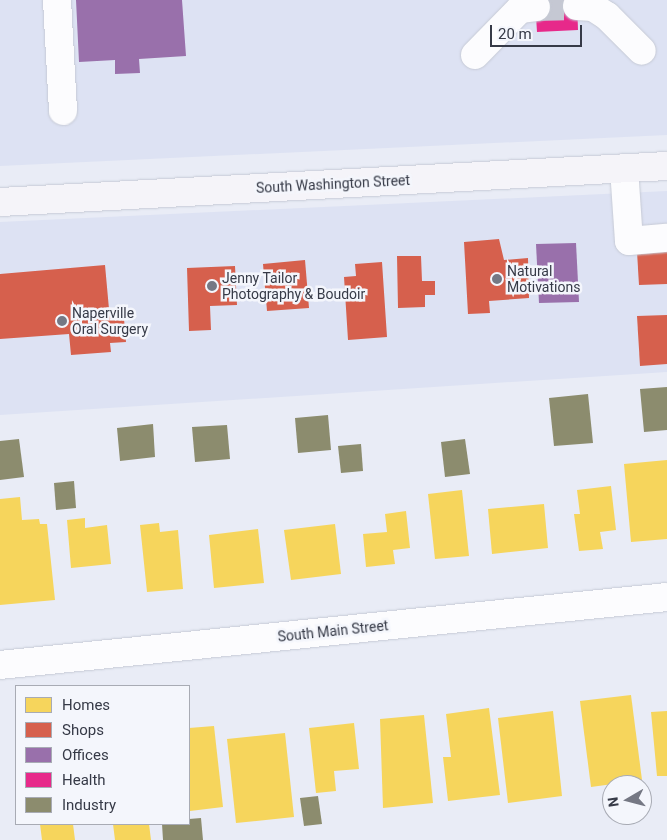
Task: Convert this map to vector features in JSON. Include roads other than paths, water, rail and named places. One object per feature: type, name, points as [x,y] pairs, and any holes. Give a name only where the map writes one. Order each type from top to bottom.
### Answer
[{"type":"main road","name":"South Washington Street","points":[[0,202],[667,166]]},
{"type":"street","points":[[57,0],[63,111]]},
{"type":"street","points":[[577,6],[593,7],[607,16],[642,50]]},
{"type":"street","points":[[476,55],[520,9],[536,7]]},
{"type":"street","points":[[624,168],[629,241],[667,238]]},
{"type":"street","name":"South Main Street","points":[[0,665],[667,598]]},
{"type":"tunnel","points":[[536,7],[577,6]]},
{"type":"place","name":"Natural Motivations","points":[[497,279]]},
{"type":"place","name":"Jenny Tailor Photography & Boudoir","points":[[212,286]]},
{"type":"place","name":"Naperville Oral Surgery","points":[[62,321]]}]
